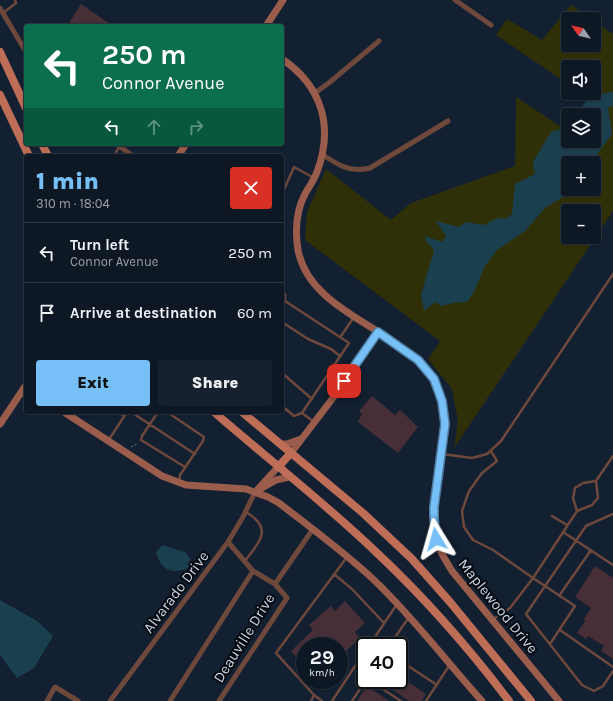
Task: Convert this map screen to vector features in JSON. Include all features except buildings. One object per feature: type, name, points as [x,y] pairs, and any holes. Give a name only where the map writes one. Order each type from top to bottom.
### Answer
[{"type":"main road","points":[[0,52],[24,104]]},
{"type":"main road","points":[[0,95],[24,145]]},
{"type":"main road","points":[[216,414],[345,523],[406,581],[462,642],[509,701]]},
{"type":"main road","points":[[244,414],[363,513],[412,559],[450,602],[531,701]]},
{"type":"main road","points":[[278,467],[291,453]]},
{"type":"street","points":[[267,24],[283,0]]},
{"type":"street","points":[[455,0],[491,24]]},
{"type":"street","points":[[2,11],[24,49]]},
{"type":"street","points":[[315,93],[379,41]]},
{"type":"street","name":"Maplewood Drive","points":[[284,61],[305,78],[315,93],[320,105],[325,128],[323,154],[314,178],[304,195],[298,216],[297,240],[301,258],[311,280],[325,296],[418,360],[434,379],[439,390],[445,413],[442,454],[434,518],[436,539],[452,571],[559,701]]},
{"type":"street","points":[[323,154],[347,169],[363,170],[370,168],[448,121]]},
{"type":"street","points":[[119,146],[130,154]]},
{"type":"street","points":[[291,453],[378,332]]},
{"type":"street","points":[[0,424],[24,389]]},
{"type":"street","points":[[67,414],[157,473],[179,483],[198,486],[246,489],[268,497],[279,503],[348,556],[397,603],[482,701]]},
{"type":"street","points":[[280,444],[294,443],[303,438]]},
{"type":"street","points":[[255,492],[264,480],[278,467]]},
{"type":"street","points":[[255,492],[276,480],[289,477]]},
{"type":"street","name":"Alvarado Drive","points":[[110,701],[228,542],[255,492]]},
{"type":"street","name":"Deauville Drive","points":[[219,701],[287,598],[275,584],[313,529]]},
{"type":"street","points":[[228,542],[253,571],[275,584]]},
{"type":"street","points":[[170,701],[253,571]]},
{"type":"street","points":[[47,701],[56,687],[78,701]]},
{"type":"lane","points":[[2,11],[16,3],[15,0]]},
{"type":"lane","points":[[284,190],[294,167],[314,178]]},
{"type":"lane","points":[[442,454],[472,458],[487,454],[501,441],[613,274]]},
{"type":"lane","points":[[284,293],[285,301],[341,336],[349,343],[302,413],[294,416],[284,408]]},
{"type":"lane","points":[[341,336],[355,316]]},
{"type":"lane","points":[[284,323],[308,339],[331,349],[340,356]]},
{"type":"lane","points":[[284,375],[312,398]]},
{"type":"lane","points":[[302,413],[314,422]]},
{"type":"lane","points":[[108,441],[124,416],[121,414]]},
{"type":"lane","points":[[134,414],[195,454]]},
{"type":"lane","points":[[157,414],[142,436],[141,440],[185,468]]},
{"type":"lane","points":[[170,414],[204,437],[195,454],[180,475],[179,483]]},
{"type":"lane","points":[[491,451],[498,461],[482,473],[469,490],[462,511],[464,526],[473,540],[493,550],[575,606],[550,644]]},
{"type":"lane","points":[[492,619],[510,608],[533,578],[577,511],[592,506],[598,498],[596,481],[613,456]]},
{"type":"lane","points":[[577,511],[574,498],[575,488],[583,483],[596,481]]},
{"type":"lane","points":[[245,561],[261,541],[262,536],[262,530],[257,521],[246,511]]},
{"type":"lane","points":[[613,514],[586,526],[526,614],[582,685],[594,691],[603,686],[613,671]]},
{"type":"lane","points":[[552,516],[567,526]]},
{"type":"lane","points":[[563,532],[613,565]]},
{"type":"lane","points":[[559,596],[591,550]]},
{"type":"lane","points":[[322,701],[314,695],[276,653],[348,556]]},
{"type":"lane","points":[[334,574],[352,589],[384,623]]},
{"type":"lane","points":[[375,637],[397,603]]},
{"type":"lane","points":[[395,637],[409,616]]},
{"type":"lane","points":[[560,630],[613,667]]},
{"type":"lane","points":[[332,701],[356,665]]},
{"type":"lane","points":[[426,701],[450,665]]},
{"type":"lane","points":[[408,666],[437,685]]},
{"type":"lane","points":[[352,701],[361,689]]},
{"type":"lane","points":[[382,689],[401,701]]},
{"type":"lane","points":[[310,701],[314,695]]},
{"type":"path","points":[[131,448],[142,441]]},
{"type":"shaded area","points":[[571,5],[581,12],[565,12]]},
{"type":"shaded area","points":[[561,17],[561,52],[601,52],[601,26],[613,34],[613,211],[601,229],[601,204],[561,204],[561,244],[591,244],[454,448],[458,421],[452,389],[428,359],[440,341],[305,240],[307,212],[326,169],[391,220],[411,203],[515,166],[516,97],[561,127],[561,148],[601,148],[601,108],[592,108],[590,100],[601,100],[601,60],[561,60],[561,79],[496,35],[507,19],[542,40]]},
{"type":"water","points":[[613,92],[613,106],[608,108],[612,134],[596,156],[561,156],[561,196],[564,196],[545,208],[525,231],[497,250],[485,266],[474,292],[467,302],[441,306],[435,302],[424,311],[421,295],[434,250],[426,241],[425,236],[442,242],[446,236],[436,221],[459,227],[466,222],[484,225],[497,218],[506,219],[512,214],[515,184],[535,174],[533,162],[551,132],[561,129],[561,148],[601,148],[601,108],[582,108],[587,100],[601,100],[601,94]]},
{"type":"water","points":[[162,545],[185,552],[190,558],[188,568],[172,571],[164,567],[156,552]]},
{"type":"water","points":[[0,600],[37,621],[53,636],[34,668],[17,678],[0,655]]},
{"type":"route","points":[[344,381],[378,332],[418,360],[434,379],[439,390],[445,413],[444,436],[434,507],[434,530],[436,539]]}]
